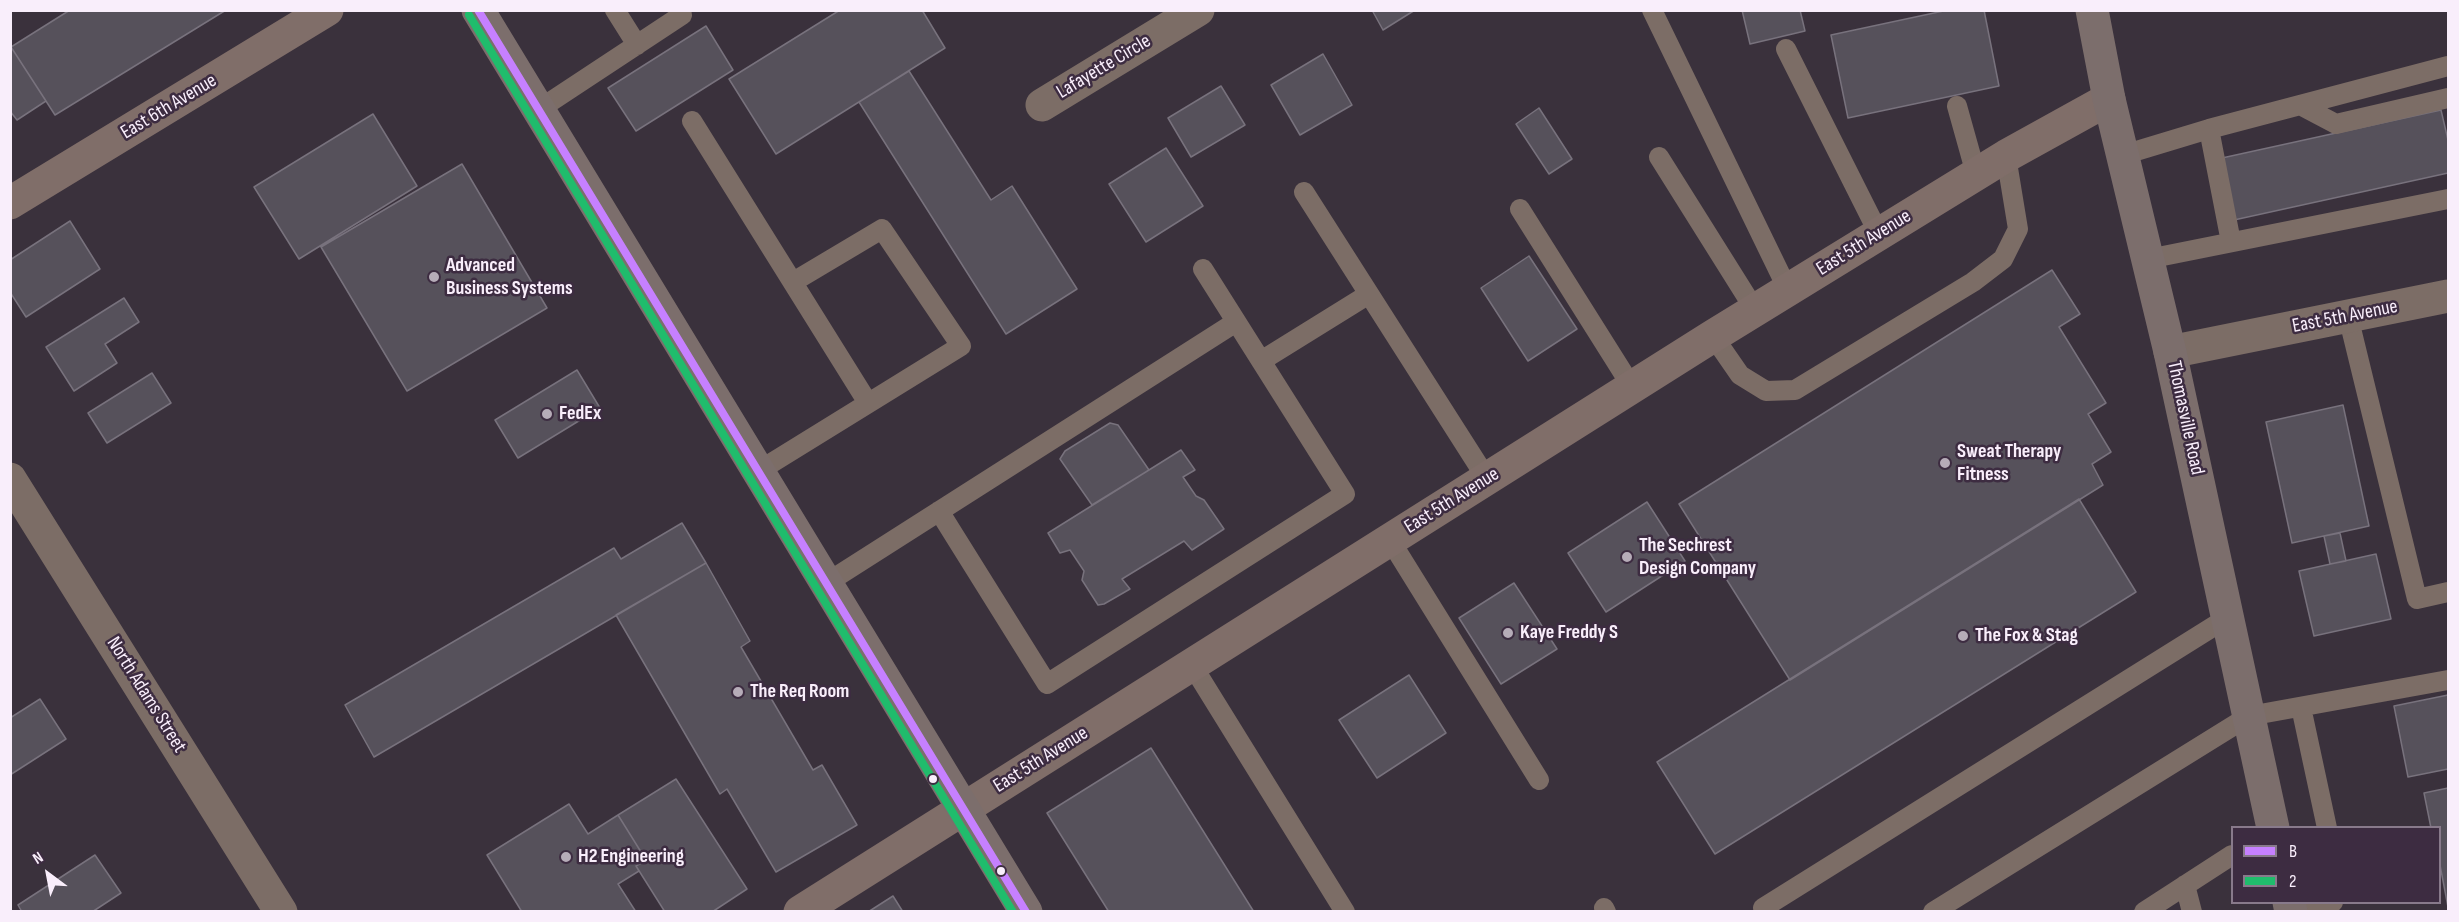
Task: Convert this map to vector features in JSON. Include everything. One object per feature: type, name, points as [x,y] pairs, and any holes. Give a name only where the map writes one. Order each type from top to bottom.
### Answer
[{"type":"main road","points":[[478,10],[1026,912]]},
{"type":"main road","name":"Thomasville Road","points":[[2092,10],[2109,99],[2170,352],[2273,826]]},
{"type":"street","name":"East 6th Avenue","points":[[10,203],[327,10]]},
{"type":"street","name":"Lafayette Circle","points":[[1042,105],[1198,10]]},
{"type":"street","name":"East 5th Avenue","points":[[800,912],[1713,336],[2006,156],[2109,99]]},
{"type":"street","name":"East 5th Avenue","points":[[2170,352],[2448,296]]},
{"type":"street","name":"North Adams Street","points":[[10,479],[281,912]]},
{"type":"lane","points":[[615,10],[638,45]]},
{"type":"lane","points":[[1652,10],[1788,290]]},
{"type":"lane","points":[[538,110],[682,15]]},
{"type":"lane","points":[[1786,49],[1879,234]]},
{"type":"lane","points":[[2123,155],[2209,129],[2448,66]]},
{"type":"lane","points":[[2300,105],[2336,124],[2448,98]]},
{"type":"lane","points":[[1957,106],[1976,174]]},
{"type":"lane","points":[[692,121],[868,403]]},
{"type":"lane","points":[[2209,129],[2231,242]]},
{"type":"lane","points":[[1713,336],[1740,375],[1766,391],[1795,390],[1973,282],[2003,259],[2018,229],[2006,156]]},
{"type":"lane","points":[[1659,158],[1755,310]]},
{"type":"lane","points":[[2386,211],[2401,199],[2448,188]]},
{"type":"lane","points":[[1304,192],[1487,479]]},
{"type":"lane","points":[[2148,259],[2448,199]]},
{"type":"lane","points":[[1520,209],[1632,387]]},
{"type":"lane","points":[[758,472],[960,346],[882,229],[792,282]]},
{"type":"lane","points":[[939,511],[1047,684],[1345,494],[1203,269]]},
{"type":"lane","points":[[1261,361],[1369,294]]},
{"type":"lane","points":[[2348,316],[2417,599],[2448,592]]},
{"type":"lane","points":[[825,584],[1236,322]]},
{"type":"lane","points":[[1390,540],[1539,780]]},
{"type":"lane","points":[[1765,912],[1762,908],[2227,618]]},
{"type":"lane","points":[[1192,665],[1345,912]]},
{"type":"lane","points":[[1933,912],[2249,716],[2448,680]]},
{"type":"lane","points":[[2301,707],[2327,826]]},
{"type":"lane","points":[[2144,912],[2231,856]]},
{"type":"lane","points":[[2185,885],[2192,912]]},
{"type":"lane","points":[[2292,912],[2328,904]]},
{"type":"building","points":[[70,10],[226,10],[55,115],[11,47]]},
{"type":"building","points":[[840,10],[922,10],[945,48],[776,154],[729,79]]},
{"type":"building","points":[[1372,10],[1415,10],[1383,30]]},
{"type":"building","points":[[1742,10],[1800,10],[1805,31],[1750,44]]},
{"type":"building","points":[[1948,10],[1984,10],[1999,86],[1848,118],[1831,35]]},
{"type":"building","points":[[706,26],[733,70],[636,131],[608,88]]},
{"type":"building","points":[[11,47],[46,101],[17,120],[10,111]]},
{"type":"building","points":[[1323,54],[1352,105],[1300,135],[1271,85]]},
{"type":"building","points":[[909,71],[991,200],[1012,186],[1077,289],[1006,334],[859,102]]},
{"type":"building","points":[[1221,86],[1245,125],[1191,157],[1168,118]]},
{"type":"building","points":[[1539,108],[1572,159],[1549,174],[1516,124]]},
{"type":"building","points":[[2441,110],[2448,140],[2448,173],[2234,220],[2222,158]]},
{"type":"building","points":[[373,114],[417,186],[299,259],[254,187]]},
{"type":"building","points":[[1166,148],[1203,206],[1146,242],[1109,184]]},
{"type":"building","name":"Advanced Business Systems","points":[[462,164],[547,308],[407,391],[321,247]]},
{"type":"building","points":[[70,221],[100,269],[26,317],[10,292],[10,260]]},
{"type":"building","points":[[1529,256],[1577,329],[1528,361],[1481,288]]},
{"type":"building","points":[[2052,270],[2080,314],[2059,327],[2106,403],[2088,414],[2111,452],[2092,464],[2103,485],[1790,680],[1679,504]]},
{"type":"building","points":[[124,298],[139,322],[105,344],[117,363],[74,391],[46,347]]},
{"type":"building","name":"FedEx","points":[[577,370],[600,408],[518,458],[495,420]]},
{"type":"building","points":[[152,373],[171,403],[107,443],[88,413]]},
{"type":"building","points":[[2343,405],[2369,526],[2292,543],[2266,422]]},
{"type":"building","points":[[1110,423],[1118,425],[1149,470],[1092,505],[1060,459],[1065,451]]},
{"type":"building","points":[[1181,450],[1195,470],[1183,477],[1196,496],[1204,500],[1224,529],[1192,550],[1184,541],[1122,579],[1130,589],[1098,605],[1082,580],[1084,571],[1070,550],[1060,553],[1048,533]]},
{"type":"building","name":"The Fox & Stag","points":[[2079,499],[2136,592],[1715,854],[1657,762]]},
{"type":"building","name":"The Sechrest Design Company","points":[[1647,502],[1685,561],[1606,612],[1568,553]]},
{"type":"building","points":[[682,523],[706,563],[374,757],[345,705],[614,548],[621,559]]},
{"type":"building","points":[[2340,533],[2346,561],[2330,564],[2324,536]]},
{"type":"building","points":[[2376,554],[2391,619],[2314,636],[2299,571]]},
{"type":"building","points":[[706,563],[750,641],[741,647],[813,770],[822,765],[857,825],[776,872],[727,789],[720,794],[616,615]]},
{"type":"building","name":"Kaye Freddy S","points":[[1514,583],[1557,649],[1501,684],[1459,618]]},
{"type":"building","points":[[1409,675],[1446,733],[1377,778],[1339,720]]},
{"type":"building","points":[[2448,695],[2448,769],[2408,777],[2394,706]]},
{"type":"building","points":[[40,699],[66,739],[10,775],[10,718]]},
{"type":"building","points":[[1151,748],[1254,912],[1109,912],[1047,813]]},
{"type":"building","points":[[676,779],[747,889],[712,912],[665,912],[636,866],[646,860],[618,815]]},
{"type":"building","points":[[2448,788],[2448,907],[2441,870],[2441,826],[2431,826],[2424,793]]},
{"type":"building","name":"H2 Engineering","points":[[569,804],[588,834],[618,815],[646,860],[636,866],[639,871],[618,884],[636,912],[522,912],[487,855]]},
{"type":"building","points":[[95,855],[121,893],[92,912],[22,912],[18,905]]},
{"type":"building","points":[[893,896],[903,912],[868,912]]},
{"type":"transit line","name":"B","points":[[478,10],[1026,912]]},
{"type":"transit line","name":"2","points":[[469,15],[1013,912]]},
{"type":"place","name":"Advanced Business Systems","points":[[434,277]]},
{"type":"place","name":"FedEx","points":[[547,414]]},
{"type":"place","name":"Sweat Therapy Fitness","points":[[1945,463]]},
{"type":"place","name":"The Sechrest Design Company","points":[[1627,557]]},
{"type":"place","name":"Kaye Freddy S","points":[[1508,633]]},
{"type":"place","name":"The Fox & Stag","points":[[1963,636]]},
{"type":"place","name":"The Req Room","points":[[738,692]]},
{"type":"place","name":"H2 Engineering","points":[[566,857]]}]
